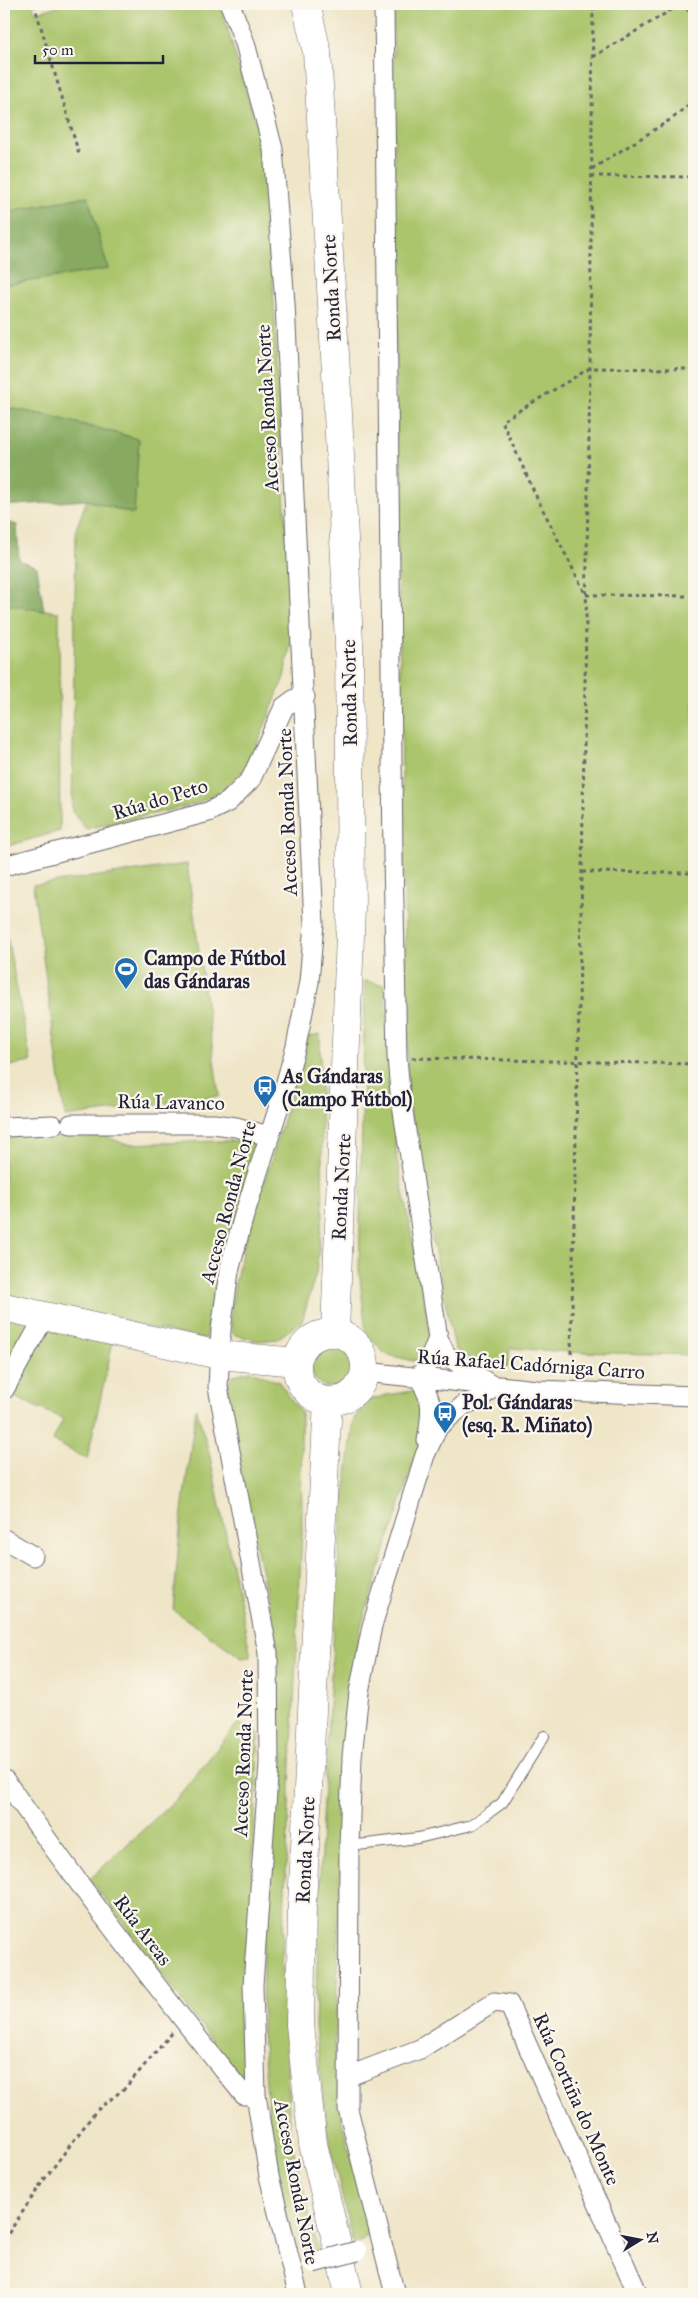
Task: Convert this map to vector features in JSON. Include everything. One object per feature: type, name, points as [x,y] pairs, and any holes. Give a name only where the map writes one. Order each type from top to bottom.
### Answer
[{"type":"main road","name":"Ronda Norte","points":[[306,4],[317,52],[336,372],[349,643],[351,908],[335,1333]]},
{"type":"main road","name":"Ronda Norte","points":[[317,52],[323,4]]},
{"type":"main road","points":[[4,1307],[219,1354],[297,1362]]},
{"type":"main road","points":[[324,1333],[335,1333],[345,1336],[354,1342],[363,1356],[365,1372],[356,1391],[343,1399],[328,1401],[317,1398],[301,1384],[297,1373],[297,1362],[300,1352],[314,1337],[324,1333]]},
{"type":"main road","name":"Ronda Norte","points":[[328,1401],[302,1905],[300,2025],[313,2144],[349,2294]]},
{"type":"street","name":"Acceso Ronda Norte","points":[[230,4],[245,43],[273,149],[285,303],[305,697],[313,933],[309,982],[296,1046],[229,1271],[219,1354],[218,1387],[268,1653],[269,1764],[254,1985],[256,2095],[269,2176],[298,2294]]},
{"type":"street","points":[[384,4],[397,1057],[400,1092],[438,1338],[446,1355],[494,1387],[478,1400],[465,1404],[438,1428],[425,1455],[372,1626],[359,1692],[352,1757],[349,1846],[348,2109],[395,2294]]},
{"type":"street","name":"Rúa do Peto","points":[[4,866],[208,812],[228,802],[251,779],[284,707],[295,699],[305,697]]},
{"type":"street","name":"Rúa Lavanco","points":[[4,1127],[214,1124],[236,1127],[269,1136]]},
{"type":"street","points":[[4,1390],[45,1316]]},
{"type":"street","points":[[425,1455],[431,1413],[430,1400],[421,1379],[423,1369],[434,1352],[438,1338]]},
{"type":"street","name":"Rúa Rafael Cadórniga Carro","points":[[365,1372],[494,1387],[694,1396]]},
{"type":"street","points":[[4,1539],[33,1556]]},
{"type":"street","name":"Rúa Areas","points":[[4,1780],[51,1846],[183,2021],[244,2095],[256,2095]]},
{"type":"street","name":"Rúa Cortiña do Monte","points":[[349,2076],[420,2049],[494,2002],[509,2004],[638,2294]]},
{"type":"street","points":[[291,2269],[381,2244]]},
{"type":"lane","points":[[349,1846],[418,1838],[472,1825],[502,1803],[544,1736]]},
{"type":"path","points":[[34,4],[79,154]]},
{"type":"path","points":[[570,1354],[582,872],[590,368],[593,4]]},
{"type":"path","points":[[592,57],[681,4],[694,15]]},
{"type":"path","points":[[592,169],[673,118],[694,100]]},
{"type":"path","points":[[591,176],[694,177]]},
{"type":"path","points":[[586,595],[537,498],[502,421],[590,368],[694,368]]},
{"type":"path","points":[[586,595],[694,596]]},
{"type":"path","points":[[582,872],[694,874]]},
{"type":"path","points":[[397,1057],[694,1064]]},
{"type":"path","points":[[4,2240],[43,2181],[96,2111],[125,2088],[183,2021]]},
{"type":"green space","points":[[4,4],[32,4],[36,13],[64,4],[220,4],[260,138],[272,269],[292,638],[284,677],[250,763],[226,787],[196,804],[86,829],[72,812],[76,529],[87,500],[133,514],[139,439],[50,416],[4,407],[4,285],[107,269],[88,196],[4,212]]},
{"type":"green space","points":[[393,4],[694,4],[694,1355],[571,1352],[510,1348],[508,1367],[474,1362],[455,1349],[419,1174],[408,1097],[397,505]]},
{"type":"green space","points":[[88,196],[108,269],[4,285],[4,212]]},
{"type":"green space","points":[[4,407],[50,416],[139,439],[134,514],[87,500],[4,506]]},
{"type":"green space","points":[[4,521],[17,525],[19,560],[37,567],[44,611],[4,604]]},
{"type":"green space","points":[[4,604],[59,612],[60,831],[4,847]]},
{"type":"green space","name":"Campo de Fútbol das Gándaras","points":[[187,864],[219,1096],[65,1117],[33,885]]},
{"type":"green space","points":[[4,921],[31,1062],[4,1067]]},
{"type":"green space","points":[[365,981],[384,985],[397,1160],[430,1331],[429,1354],[413,1361],[385,1354],[366,1333],[359,1270]]},
{"type":"green space","points":[[320,1034],[323,1214],[316,1273],[302,1321],[277,1339],[257,1341],[233,1334],[231,1318],[237,1272],[307,1037]]},
{"type":"green space","points":[[94,1131],[124,1144],[253,1140],[256,1147],[209,1320],[206,1339],[4,1299],[4,1134]]},
{"type":"green space","points":[[4,1315],[28,1319],[29,1329],[4,1372]]},
{"type":"green space","points":[[49,1327],[113,1342],[87,1459],[53,1441],[63,1419],[12,1396]]},
{"type":"green space","points":[[335,1347],[342,1350],[348,1356],[351,1367],[350,1375],[342,1384],[335,1387],[327,1387],[320,1384],[312,1375],[311,1363],[314,1356],[323,1348]]},
{"type":"green space","points":[[251,1371],[279,1382],[301,1413],[302,1533],[282,1956],[290,2136],[319,2253],[311,2256],[301,2250],[294,2239],[285,2213],[271,2144],[262,2033],[263,1953],[277,1698],[270,1609],[241,1479],[227,1384],[234,1375]]},
{"type":"green space","points":[[413,1391],[421,1397],[428,1417],[361,1626],[348,1693],[342,1808],[335,2056],[342,2122],[369,2229],[362,2241],[353,2244],[327,2130],[315,2027],[322,1818],[335,1611],[342,1514],[354,1419],[367,1401],[387,1395]]},
{"type":"green space","points":[[196,1408],[209,1452],[251,1657],[242,1658],[173,1610],[181,1519]]},
{"type":"green space","points":[[238,1723],[259,1733],[245,2016],[247,2073],[241,2079],[90,1879],[176,1799]]},
{"type":"place","name":"Campo de Fútbol das Gándaras","points":[[126,990]]},
{"type":"place","name":"As Gándaras (Campo Fútbol)","points":[[265,1108]]},
{"type":"place","name":"Pol. Gándaras (esq. R. Miñato)","points":[[445,1434]]}]
